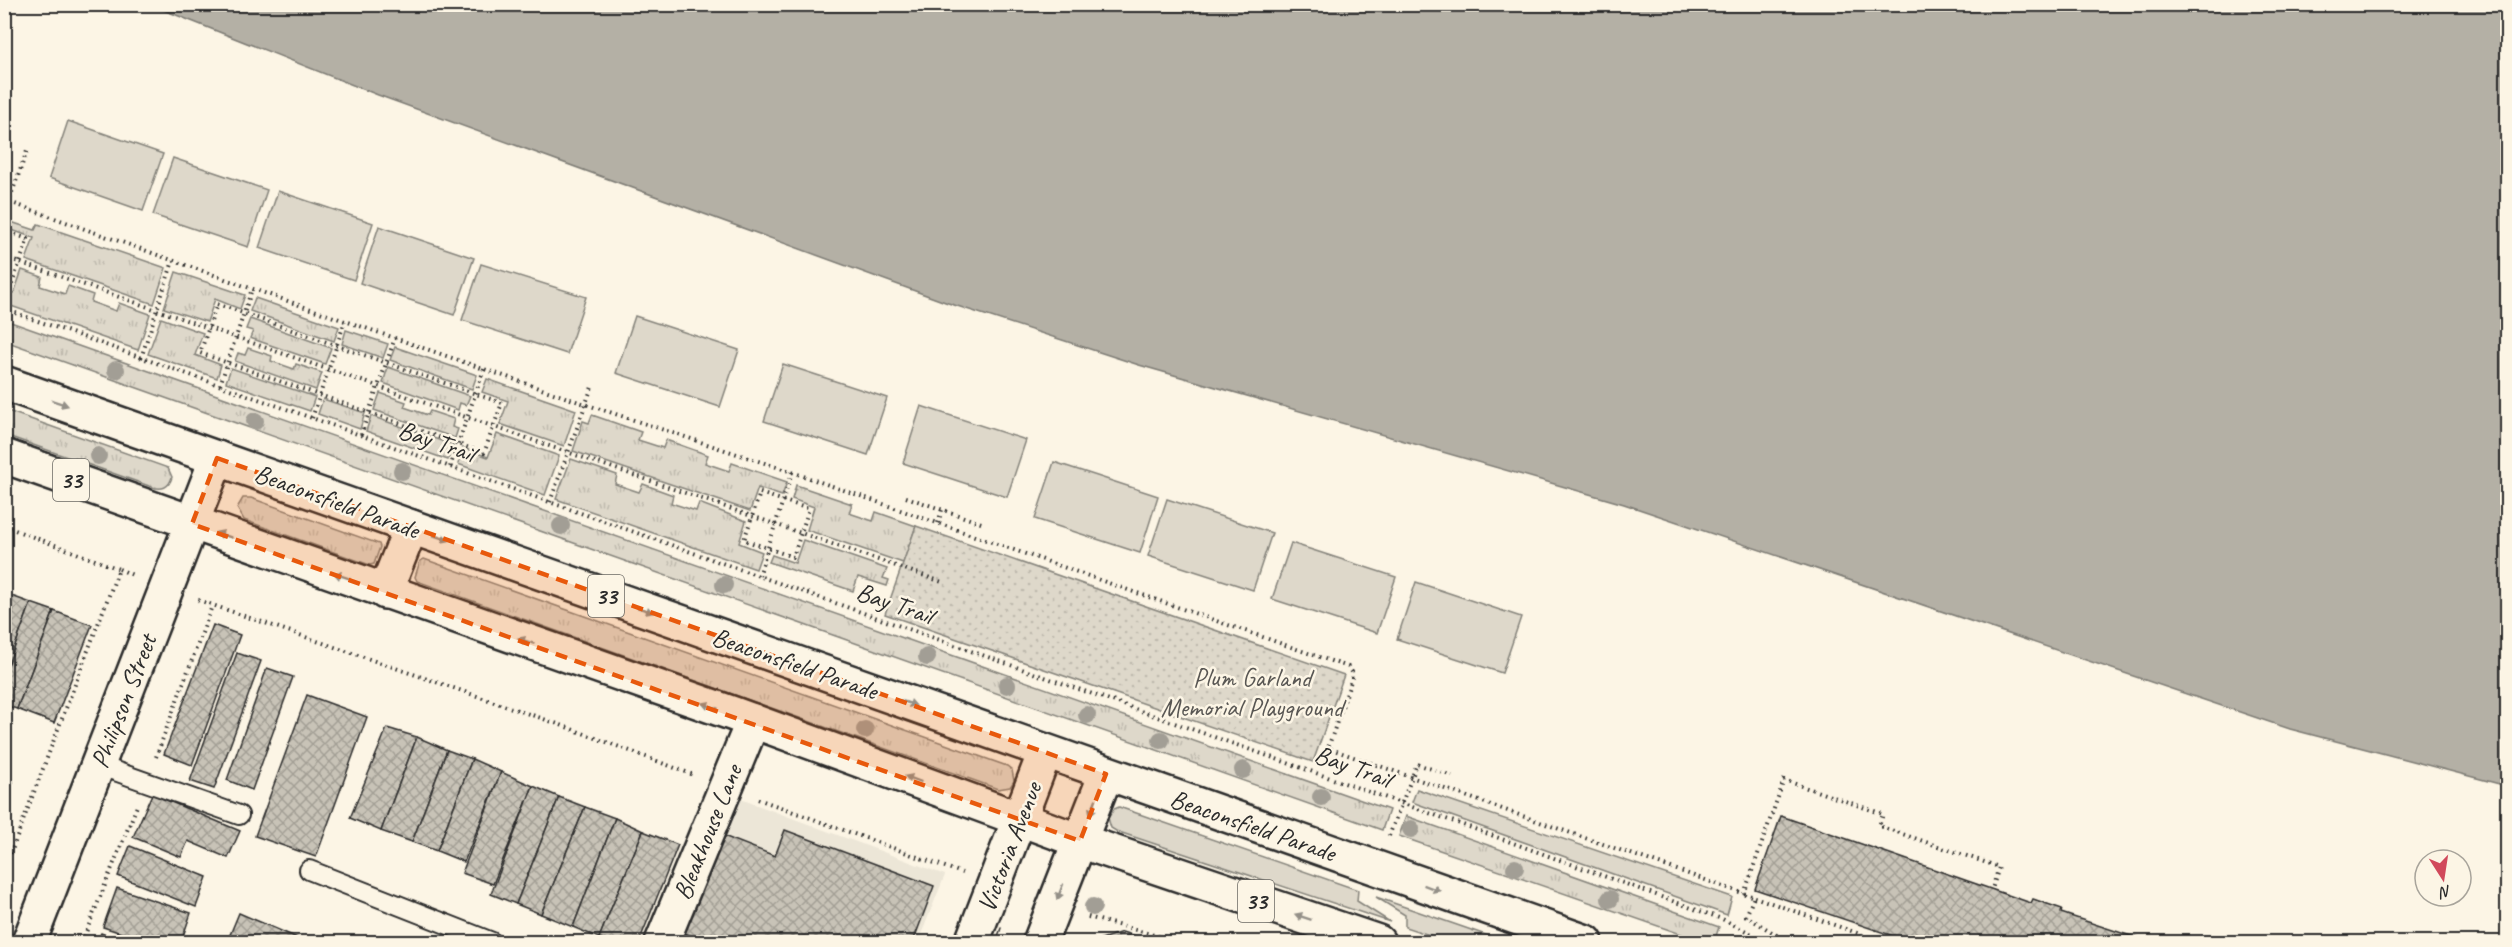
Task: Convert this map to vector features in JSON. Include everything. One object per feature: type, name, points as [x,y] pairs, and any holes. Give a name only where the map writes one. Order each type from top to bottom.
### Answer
[{"type":"main road","name":"Beaconsfield Parade","points":[[4,383],[1586,942]]},
{"type":"main road","name":"33","points":[[4,456],[753,721],[1080,841],[1378,942]]},
{"type":"main road","name":"Philipson Street","points":[[29,942],[217,458]]},
{"type":"main road","points":[[385,592],[411,527]]},
{"type":"main road","name":"Bleakhouse Lane","points":[[662,942],[753,721]]},
{"type":"main road","name":"Victoria Avenue","points":[[972,942],[1045,752]]},
{"type":"main road","points":[[1040,942],[1106,774]]},
{"type":"lane","points":[[98,765],[239,815]]},
{"type":"lane","points":[[309,870],[492,942]]},
{"type":"path","points":[[4,214],[27,151]]},
{"type":"path","points":[[7,201],[585,404],[792,472],[1348,668],[1352,672],[1352,678],[1328,748],[1883,942]]},
{"type":"path","points":[[4,231],[28,239],[12,287],[4,285]]},
{"type":"path","points":[[4,257],[942,582]]},
{"type":"path","points":[[141,358],[173,261]]},
{"type":"path","points":[[220,385],[253,289]]},
{"type":"path","points":[[217,304],[244,313],[502,403],[484,453],[200,353],[217,304]]},
{"type":"path","name":"Bay Trail","points":[[4,309],[1502,839],[1722,919],[1768,942]]},
{"type":"path","points":[[312,418],[345,321]]},
{"type":"path","points":[[361,435],[394,338]]},
{"type":"path","points":[[450,467],[484,369]]},
{"type":"path","points":[[550,502],[593,384]]},
{"type":"path","points":[[759,576],[792,472]]},
{"type":"path","points":[[760,493],[809,509],[792,557],[744,540],[752,516],[760,493]]},
{"type":"path","points":[[906,496],[984,524]]},
{"type":"path","points":[[938,524],[942,510]]},
{"type":"path","points":[[4,526],[212,606],[561,725],[995,884]]},
{"type":"path","points":[[4,871],[119,569]]},
{"type":"path","points":[[1411,776],[1417,764],[1452,776]]},
{"type":"path","points":[[1744,894],[1784,780],[1883,814],[1880,826],[1999,867],[1992,889]]},
{"type":"path","points":[[1754,897],[1746,916],[1788,942]]},
{"type":"path","points":[[1055,906],[1107,923],[1180,942]]},
{"type":"highlighted area","points":[[217,458],[1106,774],[1080,841],[192,524]]},
{"type":"shaded area","points":[[151,5],[2507,5],[2507,786],[2290,729],[1624,504],[1139,365],[948,303],[378,95]]},
{"type":"shaded area","points":[[738,798],[945,875],[918,942],[682,942]]},
{"type":"green space","points":[[68,121],[163,154],[143,211],[49,178]]},
{"type":"green space","points":[[173,158],[267,190],[248,247],[153,215]]},
{"type":"green space","points":[[278,191],[373,223],[354,280],[259,248]]},
{"type":"green space","points":[[11,222],[35,230],[38,224],[166,268],[154,304],[26,260],[34,238],[9,229]]},
{"type":"green space","points":[[379,226],[474,258],[454,315],[360,283]]},
{"type":"green space","points":[[481,264],[586,297],[567,354],[462,320]]},
{"type":"green space","points":[[22,270],[42,277],[40,286],[65,294],[68,286],[93,295],[91,302],[116,311],[119,303],[150,314],[138,350],[5,304],[5,290],[14,293]]},
{"type":"green space","points":[[176,272],[245,295],[240,309],[215,299],[207,322],[164,308]]},
{"type":"green space","points":[[255,298],[339,327],[334,341],[250,311]]},
{"type":"green space","points":[[635,316],[739,350],[720,407],[616,373]]},
{"type":"green space","points":[[161,318],[203,333],[195,355],[221,365],[217,378],[148,354]]},
{"type":"green space","points":[[250,319],[331,348],[325,364],[250,338],[253,331],[246,329]]},
{"type":"green space","points":[[5,320],[1389,810],[1382,830],[5,341]]},
{"type":"green space","points":[[346,330],[388,344],[383,358],[342,344]]},
{"type":"green space","points":[[395,347],[477,375],[472,389],[390,360]]},
{"type":"green space","points":[[248,348],[272,356],[271,361],[294,369],[296,364],[322,373],[316,390],[235,361],[238,353],[245,355]]},
{"type":"green space","points":[[783,364],[887,398],[868,455],[764,421]]},
{"type":"green space","points":[[388,367],[470,396],[466,405],[460,403],[458,410],[383,383]]},
{"type":"green space","points":[[231,368],[315,397],[310,411],[226,382]]},
{"type":"green space","points":[[487,379],[576,410],[564,446],[500,424],[508,401],[482,392]]},
{"type":"green space","points":[[380,393],[406,402],[404,407],[428,415],[430,411],[454,419],[452,427],[458,429],[455,438],[374,410]]},
{"type":"green space","points":[[323,399],[365,413],[360,429],[318,414]]},
{"type":"green space","points":[[921,406],[1026,440],[1007,497],[903,463]]},
{"type":"green space","points":[[5,410],[168,468],[172,477],[171,481],[165,487],[152,487],[5,435]]},
{"type":"green space","points":[[592,415],[641,432],[638,440],[663,448],[666,440],[708,455],[705,463],[729,471],[732,463],[787,482],[782,496],[758,488],[750,511],[573,451],[583,421],[589,423]]},
{"type":"green space","points":[[371,416],[453,445],[448,460],[366,431]]},
{"type":"green space","points":[[497,434],[559,456],[545,495],[458,464],[463,448],[488,457]]},
{"type":"green space","points":[[571,459],[617,475],[615,484],[639,492],[643,484],[673,495],[671,503],[696,511],[699,503],[746,521],[739,543],[762,552],[756,569],[556,499]]},
{"type":"green space","points":[[1054,462],[1158,496],[1140,553],[1035,519]]},
{"type":"green space","points":[[796,485],[852,504],[849,513],[873,521],[876,512],[916,526],[903,563],[807,530],[814,507],[792,499]]},
{"type":"green space","points":[[243,498],[251,498],[379,544],[374,564],[370,565],[244,520],[237,508]]},
{"type":"green space","points":[[1167,499],[1272,533],[1253,590],[1148,556]]},
{"type":"green space","name":"Plum Garland Memorial Playground","points":[[916,526],[1344,675],[1313,762],[885,614]]},
{"type":"green space","points":[[803,540],[887,569],[883,578],[889,580],[887,586],[858,577],[853,591],[769,562],[772,555],[795,563]]},
{"type":"green space","points":[[1291,543],[1396,577],[1377,633],[1272,599]]},
{"type":"green space","points":[[424,559],[1007,766],[1012,770],[1014,781],[1010,787],[998,789],[417,581],[415,577],[420,561]]},
{"type":"green space","points":[[1416,582],[1521,617],[1502,673],[1397,639]]},
{"type":"green space","points":[[1417,789],[1732,897],[1727,915],[1412,802]]},
{"type":"green space","points":[[1119,807],[1358,890],[1357,901],[1390,922],[1116,831],[1111,828],[1108,818],[1114,809]]},
{"type":"green space","points":[[1406,816],[1719,927],[1714,942],[1704,942],[1399,836]]},
{"type":"green space","points":[[1376,897],[1506,942],[1451,942],[1405,927],[1405,915]]},
{"type":"building","points":[[6,594],[31,603],[4,676],[4,598]]},
{"type":"building","points":[[31,603],[54,611],[17,709],[4,705],[4,676]]},
{"type":"building","points":[[54,611],[92,625],[54,723],[17,709]]},
{"type":"building","points":[[213,625],[240,635],[192,765],[164,754]]},
{"type":"building","points":[[237,653],[261,661],[214,789],[190,781]]},
{"type":"building","points":[[267,668],[293,677],[252,790],[227,780]]},
{"type":"building","points":[[307,695],[367,717],[316,857],[255,836]]},
{"type":"building","points":[[387,728],[417,737],[381,831],[350,818]]},
{"type":"building","points":[[417,737],[447,750],[412,842],[381,831]]},
{"type":"building","points":[[447,750],[472,759],[437,851],[412,842]]},
{"type":"building","points":[[472,759],[501,772],[464,862],[437,851]]},
{"type":"building","points":[[501,772],[533,786],[493,884],[462,873]]},
{"type":"building","points":[[4,779],[13,782],[4,802]]},
{"type":"building","points":[[533,786],[559,797],[516,904],[491,894]]},
{"type":"building","points":[[152,794],[240,831],[228,858],[188,841],[181,857],[133,837]]},
{"type":"building","points":[[559,797],[585,807],[541,914],[516,904]]},
{"type":"building","points":[[585,807],[615,818],[573,927],[541,914]]},
{"type":"building","points":[[1781,816],[2031,903],[2033,899],[2062,909],[2061,913],[2149,942],[1911,942],[1755,889]]},
{"type":"building","points":[[615,818],[643,831],[599,938],[573,927]]},
{"type":"building","points":[[785,830],[934,886],[913,942],[709,942],[684,933],[721,835],[775,856]]},
{"type":"building","points":[[643,831],[678,845],[639,942],[611,942],[599,938]]},
{"type":"building","points":[[130,846],[207,877],[196,907],[118,876]]},
{"type":"building","points":[[117,888],[191,913],[181,942],[149,942],[103,927]]},
{"type":"building","points":[[239,913],[302,940],[301,942],[227,942]]},
{"type":"building","points":[[1122,932],[1155,942],[1097,942]]},
{"type":"building","points":[[101,933],[124,942],[97,942]]},
{"type":"tram line","points":[[996,942],[1001,928]]}]
